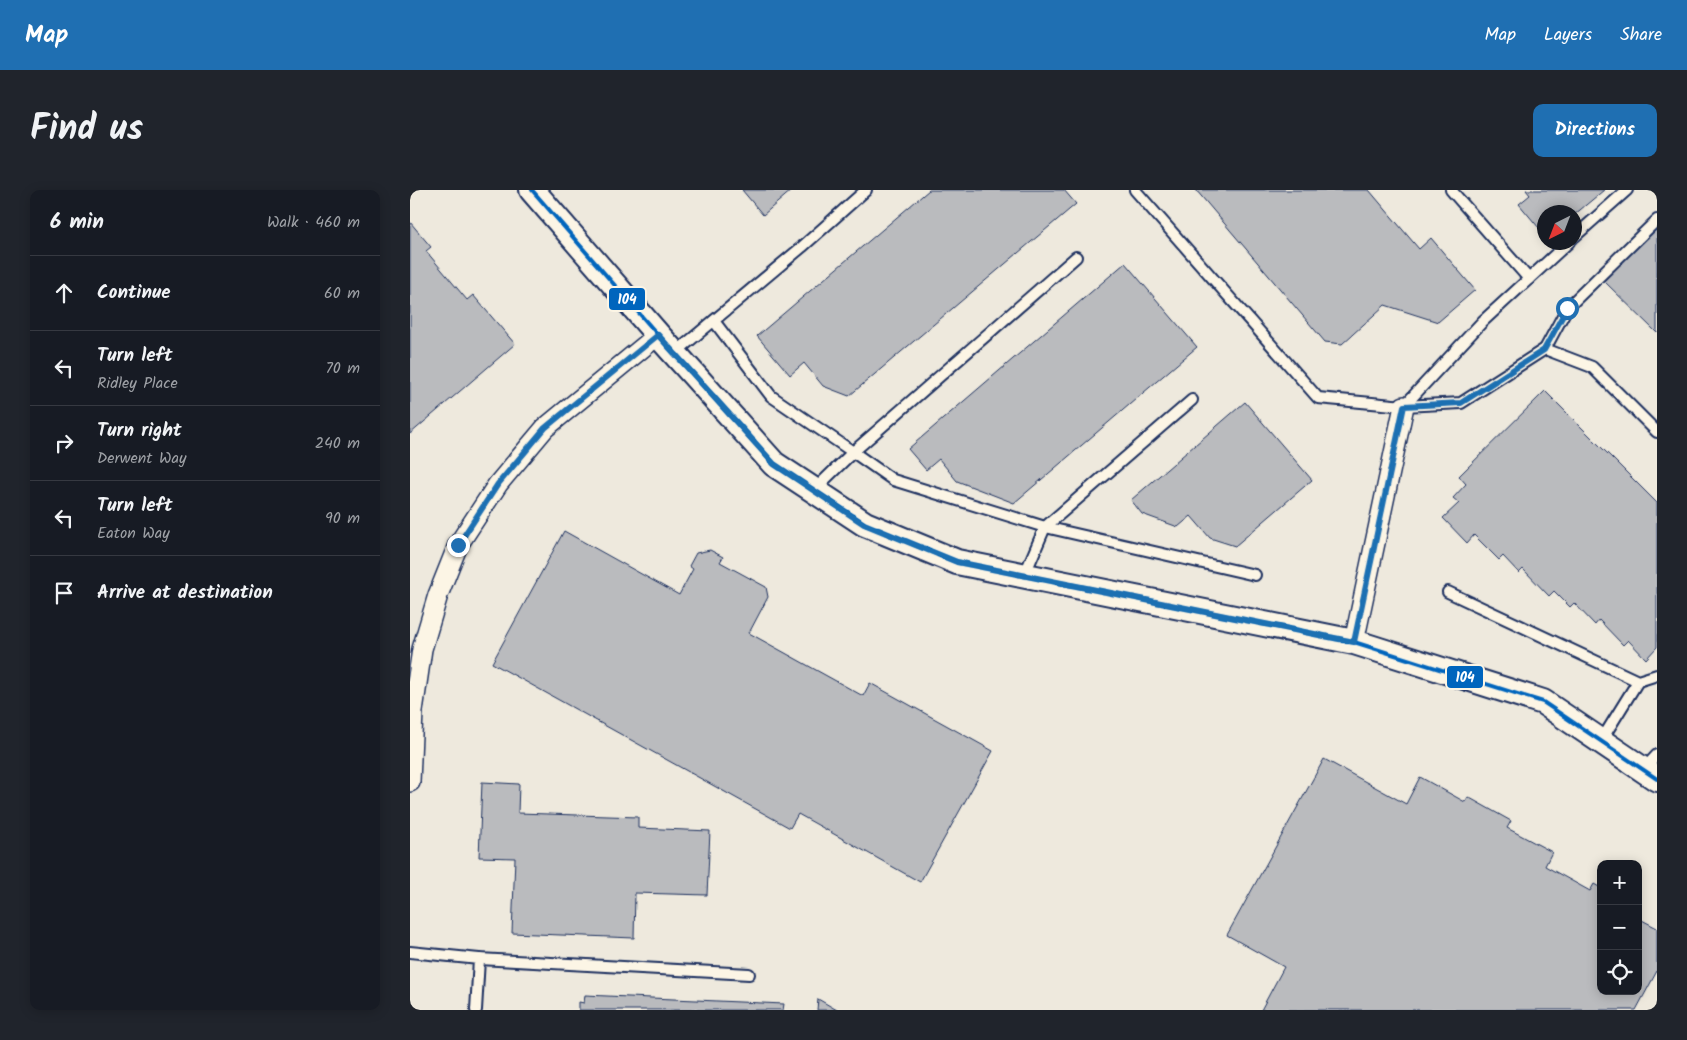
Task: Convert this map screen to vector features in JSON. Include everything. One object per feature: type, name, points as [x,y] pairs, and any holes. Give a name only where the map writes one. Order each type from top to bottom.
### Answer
[{"type":"street","points":[[532,190],[658,335],[774,464],[864,524],[957,562],[1354,642],[1543,702],[1600,740],[1652,768]]},
{"type":"street","points":[[410,782],[413,711],[422,649],[438,595],[458,545],[498,484],[545,428],[658,335]]},
{"type":"street","points":[[1354,642],[1404,406]]},
{"type":"lane","points":[[674,353],[866,190]]},
{"type":"lane","points":[[1135,190],[1318,398],[1404,406],[1461,403],[1544,350],[1567,308],[1657,220]]},
{"type":"lane","points":[[1451,190],[1529,279]]},
{"type":"lane","points":[[1582,231],[1627,190]]},
{"type":"lane","points":[[1404,406],[1483,321],[1560,250]]},
{"type":"lane","points":[[814,490],[853,452],[1076,257]]},
{"type":"lane","points":[[714,321],[771,396],[893,480],[1045,527],[1255,575]]},
{"type":"lane","points":[[1544,350],[1592,368],[1657,432]]},
{"type":"lane","points":[[1024,576],[1045,527],[1192,400]]},
{"type":"lane","points":[[1448,592],[1638,681]]},
{"type":"lane","points":[[1600,740],[1638,681],[1657,674]]},
{"type":"lane","points":[[410,952],[479,959],[749,974]]},
{"type":"lane","points":[[476,1010],[479,959]]},
{"type":"building","points":[[742,190],[792,190],[763,215]]},
{"type":"building","points":[[929,190],[1064,190],[1076,204],[849,396],[823,386],[804,363],[790,375],[757,336]]},
{"type":"building","points":[[1196,190],[1369,190],[1419,249],[1431,238],[1475,290],[1438,322],[1385,305],[1342,344],[1325,342]]},
{"type":"building","points":[[1526,190],[1604,190],[1582,208],[1582,205],[1537,205],[1537,226],[1519,204],[1530,195]]},
{"type":"building","points":[[410,222],[431,247],[426,251],[467,300],[473,295],[515,344],[410,434]]},
{"type":"building","points":[[1657,227],[1657,333],[1604,281]]},
{"type":"building","points":[[1125,263],[1197,347],[1014,503],[957,481],[939,459],[926,470],[908,449]]},
{"type":"building","points":[[1545,391],[1657,503],[1657,647],[1646,659],[1628,640],[1623,645],[1599,620],[1595,625],[1574,603],[1570,607],[1554,591],[1549,596],[1523,569],[1519,573],[1503,556],[1499,560],[1474,535],[1467,543],[1443,518],[1459,503],[1453,498],[1466,484],[1459,476]]},
{"type":"building","points":[[1245,402],[1312,480],[1235,546],[1210,538],[1191,516],[1178,527],[1142,514],[1131,500]]},
{"type":"building","points":[[564,531],[679,595],[693,569],[689,566],[696,553],[710,550],[723,557],[720,562],[766,587],[768,597],[749,633],[863,696],[870,683],[993,751],[920,882],[798,814],[790,828],[492,663]]},
{"type":"building","points":[[1324,759],[1406,804],[1420,777],[1465,802],[1468,797],[1511,821],[1507,828],[1552,852],[1545,866],[1590,891],[1594,884],[1597,886],[1597,995],[1642,995],[1642,920],[1657,928],[1657,971],[1636,1010],[1261,1010],[1284,967],[1227,935]]},
{"type":"building","points":[[482,782],[519,784],[518,813],[638,817],[638,828],[710,831],[707,895],[635,893],[634,938],[512,933],[515,858],[479,857]]},
{"type":"building","points":[[585,995],[784,1004],[783,1010],[579,1010],[579,1002],[584,1003]]},
{"type":"building","points":[[818,999],[837,1010],[817,1010]]},
{"type":"transit line","name":"104","points":[[532,190],[658,335],[774,464],[865,524],[957,562],[1354,642],[1543,702],[1657,779]]},
{"type":"route","points":[[458,545],[498,484],[545,428],[658,335],[774,464],[864,524],[957,562],[1354,642],[1404,406],[1461,403],[1544,350],[1567,308]]}]
